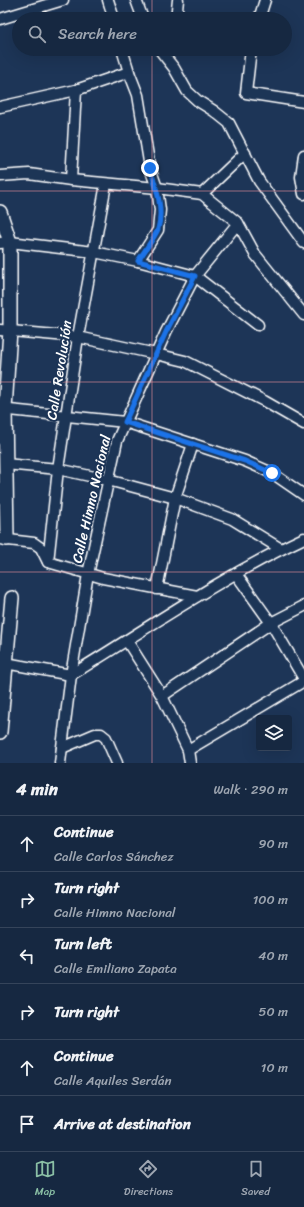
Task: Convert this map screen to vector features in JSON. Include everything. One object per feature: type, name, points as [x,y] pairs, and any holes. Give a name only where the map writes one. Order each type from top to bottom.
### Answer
[{"type":"street","points":[[23,12],[63,0]]},
{"type":"street","points":[[108,0],[112,12]]},
{"type":"street","points":[[136,0],[140,12]]},
{"type":"street","points":[[177,12],[178,0]]},
{"type":"street","points":[[262,12],[265,0]]},
{"type":"street","points":[[0,19],[12,15]]},
{"type":"street","points":[[124,56],[138,96],[150,168],[157,188],[160,210],[158,230],[138,261]]},
{"type":"street","points":[[165,56],[174,68],[187,91],[198,101],[230,122],[259,181],[304,243]]},
{"type":"street","points":[[250,56],[246,93],[304,102]]},
{"type":"street","points":[[0,107],[76,90],[129,72]]},
{"type":"street","points":[[72,180],[76,90]]},
{"type":"street","points":[[202,194],[245,153]]},
{"type":"street","points":[[304,156],[302,177],[304,194]]},
{"type":"street","points":[[0,176],[29,174],[202,194],[238,223],[255,254],[304,315]]},
{"type":"street","name":"Calle Revolución","points":[[48,562],[58,469],[66,415],[78,337],[106,184]]},
{"type":"street","points":[[0,212],[5,242],[5,330],[2,409],[5,464],[4,539],[34,543],[41,548],[48,562],[88,574],[197,596]]},
{"type":"street","name":"Calle Himno Nacional","points":[[60,763],[88,574],[117,441],[156,354],[195,276],[238,223]]},
{"type":"street","points":[[5,242],[94,252],[138,261],[195,276],[258,325]]},
{"type":"street","points":[[5,330],[78,337],[185,361],[264,401],[304,424]]},
{"type":"street","points":[[2,409],[125,422],[245,461],[272,473],[304,495]]},
{"type":"street","points":[[157,588],[176,498],[193,444]]},
{"type":"street","points":[[5,464],[58,469],[108,480],[176,498],[232,519],[281,549]]},
{"type":"street","points":[[3,663],[72,675],[197,596],[281,549],[304,538]]},
{"type":"street","points":[[188,750],[304,680],[271,623],[236,574]]},
{"type":"street","points":[[0,731],[3,663],[12,598]]},
{"type":"street","points":[[162,696],[271,623],[304,606]]},
{"type":"street","points":[[126,641],[162,696],[188,750],[190,763]]},
{"type":"street","points":[[62,748],[95,734],[101,734],[106,738],[117,763]]},
{"type":"route","points":[[150,168],[157,188],[160,210],[158,230],[138,261],[195,276],[166,332],[125,422],[245,461],[272,473]]}]
